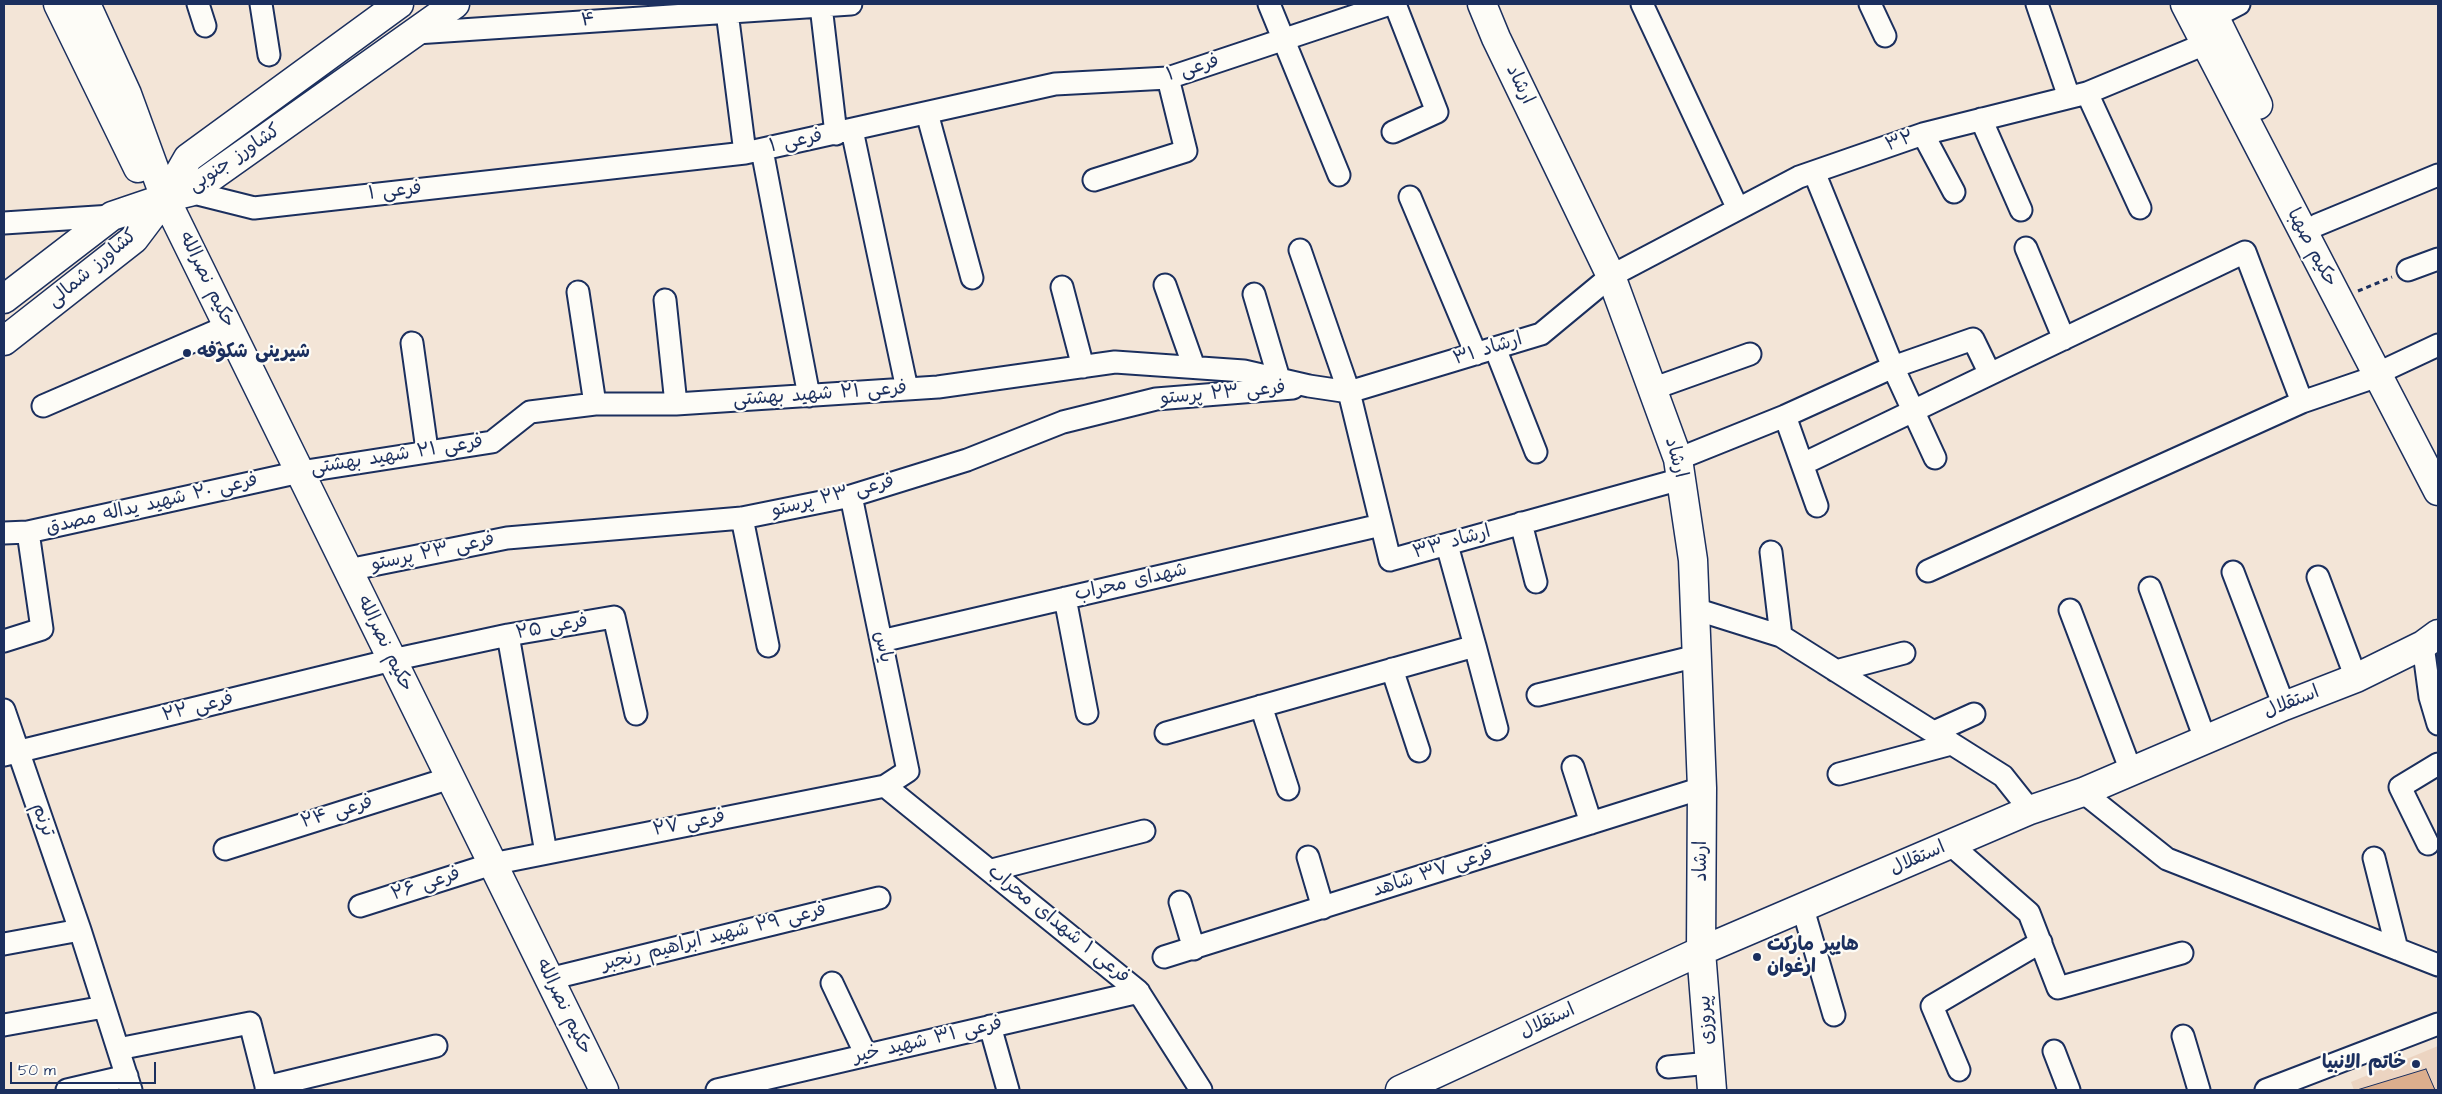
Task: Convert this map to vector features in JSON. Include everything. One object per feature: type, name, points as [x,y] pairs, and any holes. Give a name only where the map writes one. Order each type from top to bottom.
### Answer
[{"type":"main road","name":"حکیم نصرالله","points":[[58,4],[144,180],[177,195]]},
{"type":"main road","name":"حکیم نصرالله","points":[[86,4],[127,94],[177,195],[228,326],[604,1090]]},
{"type":"main road","name":"کشاورز جنوبی","points":[[177,195],[188,158],[399,4]]},
{"type":"main road","name":"کشاورز جنوبی","points":[[177,195],[416,33],[455,4]]},
{"type":"main road","name":"ارشاد","points":[[1482,4],[1496,38],[1611,276],[1680,469],[1693,560],[1702,788],[1702,950]]},
{"type":"main road","name":"حکیم صهبا","points":[[2185,4],[2384,372],[2438,467]]},
{"type":"main road","name":"حکیم صهبا","points":[[2211,11],[2352,294],[2384,372],[2438,491]]},
{"type":"main road","points":[[2205,44],[2211,11]]},
{"type":"main road","name":"کشاورز شمالی","points":[[4,298],[112,216],[177,195]]},
{"type":"main road","name":"کشاورز شمالی","points":[[4,340],[134,239],[177,195]]},
{"type":"main road","name":"استقلال","points":[[1400,1090],[1702,950],[1803,909],[2030,810],[2084,792],[2205,739],[2356,678],[2430,639]]},
{"type":"main road","name":"پیروزی","points":[[1702,950],[1712,1090]]},
{"type":"street","points":[[198,4],[205,26]]},
{"type":"street","points":[[261,4],[269,55]]},
{"type":"street","name":"۴","points":[[416,33],[851,4]]},
{"type":"street","points":[[1269,4],[1339,175]]},
{"type":"street","name":"فرعی ۱","points":[[177,195],[254,208],[754,152],[1055,84],[1168,78],[1390,4]]},
{"type":"street","points":[[1393,132],[1437,112],[1395,4]]},
{"type":"street","points":[[1642,4],[1738,208]]},
{"type":"street","points":[[1870,4],[1885,36]]},
{"type":"street","points":[[2037,4],[2078,95],[2140,208]]},
{"type":"street","points":[[2211,11],[2239,4]]},
{"type":"street","points":[[821,6],[844,132],[907,389]]},
{"type":"street","points":[[728,12],[754,152],[809,396]]},
{"type":"street","name":"۳۲","points":[[1611,276],[1799,177],[1923,134],[2078,95],[2205,44]]},
{"type":"street","points":[[1094,180],[1186,151],[1168,78]]},
{"type":"street","points":[[927,113],[972,278]]},
{"type":"street","points":[[1981,119],[2021,210]]},
{"type":"street","points":[[1923,134],[1954,192]]},
{"type":"street","points":[[1814,172],[1893,367],[1935,458]]},
{"type":"street","points":[[2317,224],[2438,175]]},
{"type":"street","points":[[1410,197],[1536,452]]},
{"type":"street","points":[[4,223],[112,216]]},
{"type":"street","points":[[2026,248],[2064,339]]},
{"type":"street","name":"ارشاد ۳۳","points":[[1300,250],[1349,392],[1390,560],[1521,523],[1680,469],[1785,416],[1893,367],[1973,340],[1990,374]]},
{"type":"street","points":[[1803,464],[1914,409],[2245,252],[2302,402]]},
{"type":"street","points":[[2408,270],[2438,259]]},
{"type":"street","name":"ارشاد ۳۱","points":[[1349,392],[1541,334],[1611,276]]},
{"type":"street","points":[[1165,285],[1194,367]]},
{"type":"street","points":[[1062,287],[1083,367]]},
{"type":"street","points":[[578,292],[594,404]]},
{"type":"street","points":[[1254,294],[1280,384]]},
{"type":"street","points":[[665,300],[676,404]]},
{"type":"street","points":[[43,406],[228,326]]},
{"type":"street","points":[[412,343],[427,450]]},
{"type":"street","points":[[1928,571],[2302,402],[2384,372],[2438,345]]},
{"type":"street","points":[[1652,389],[1750,354]]},
{"type":"street","name":"فرعی ۲۱ شهید بهشتی","points":[[300,472],[427,450],[492,442],[530,412],[594,404],[676,404],[938,387],[1115,362],[1244,371],[1280,384],[1349,392]]},
{"type":"street","name":"فرعی ۲۳ پرستو","points":[[348,570],[507,538],[742,518],[851,496],[967,460],[1063,422],[1156,399],[1280,384]]},
{"type":"street","points":[[1785,416],[1817,506]]},
{"type":"street","name":"فرعی ۲۰ شهید یداله مصدق","points":[[4,534],[28,532],[300,472]]},
{"type":"street","name":"یاس","points":[[851,496],[908,771],[885,786]]},
{"type":"street","points":[[742,518],[768,646]]},
{"type":"street","points":[[1521,523],[1536,582]]},
{"type":"street","name":"شهدای محراب","points":[[881,641],[1381,525]]},
{"type":"street","points":[[4,641],[42,629],[28,532]]},
{"type":"street","points":[[1447,544],[1496,729]]},
{"type":"street","points":[[1771,552],[1781,636]]},
{"type":"street","points":[[2233,572],[2284,706]]},
{"type":"street","points":[[2318,577],[2356,678]]},
{"type":"street","points":[[2150,588],[2205,739]]},
{"type":"street","points":[[1064,598],[1087,713]]},
{"type":"street","points":[[1695,610],[1781,636],[2003,776],[2030,810]]},
{"type":"street","points":[[2070,610],[2130,771]]},
{"type":"street","name":"فرعی ۲۵","points":[[392,660],[508,635],[614,617],[636,714]]},
{"type":"street","points":[[508,635],[546,853]]},
{"type":"street","points":[[2430,639],[2430,697],[2438,724]]},
{"type":"street","points":[[1166,733],[1475,646]]},
{"type":"street","points":[[1836,671],[1904,653]]},
{"type":"street","points":[[1538,695],[1697,656]]},
{"type":"street","name":"فرعی ۲۲","points":[[11,754],[392,660]]},
{"type":"street","points":[[1392,669],[1419,751]]},
{"type":"street","points":[[1261,706],[1288,789]]},
{"type":"street","name":"ترنم","points":[[4,710],[11,754],[80,930],[129,1083]]},
{"type":"street","points":[[1934,732],[1974,714]]},
{"type":"street","points":[[1839,774],[1951,744]]},
{"type":"street","points":[[2428,844],[2400,787],[2438,764]]},
{"type":"street","points":[[1573,767],[1591,823]]},
{"type":"street","name":"فرعی ۲۴","points":[[225,849],[450,778]]},
{"type":"street","name":"فرعی ۲۷","points":[[492,864],[885,786]]},
{"type":"street","name":"فرعی ۱ شهدای محراب","points":[[885,786],[992,870],[1139,992],[1201,1090]]},
{"type":"street","name":"فرعی ۳۷ شاهد","points":[[1164,957],[1702,788]]},
{"type":"street","points":[[2084,792],[2167,859],[2438,965]]},
{"type":"street","points":[[992,870],[1144,831]]},
{"type":"street","points":[[1950,844],[2029,913],[2058,988],[2182,953]]},
{"type":"street","points":[[1308,857],[1323,908]]},
{"type":"street","points":[[2374,858],[2397,948]]},
{"type":"street","name":"فرعی ۲۶","points":[[360,906],[492,864]]},
{"type":"street","name":"فرعی ۲۹ شهید ابراهیم رنجبر","points":[[549,979],[879,898]]},
{"type":"street","points":[[1180,902],[1194,949]]},
{"type":"street","points":[[1803,909],[1834,1015]]},
{"type":"street","points":[[4,944],[80,930]]},
{"type":"street","points":[[1958,1070],[1932,1006],[2041,942]]},
{"type":"street","points":[[832,983],[866,1055]]},
{"type":"street","name":"فرعی ۳۱ شهید خیر","points":[[717,1090],[1139,992]]},
{"type":"street","points":[[4,1025],[104,1007]]},
{"type":"street","points":[[118,1049],[250,1023],[267,1089],[436,1046]]},
{"type":"street","points":[[2266,1090],[2438,1024]]},
{"type":"street","points":[[990,1026],[1008,1090]]},
{"type":"street","points":[[2183,1036],[2199,1090]]},
{"type":"street","points":[[2054,1051],[2069,1090]]},
{"type":"street","points":[[1668,1067],[1710,1063]]},
{"type":"street","points":[[68,1090],[129,1083]]},
{"type":"path","points":[[2352,294],[2408,270]]},
{"type":"shaded area","name":"خاتم الانبیا","points":[[2438,1046],[2438,1090],[2354,1090],[2351,1082]]},
{"type":"building","points":[[2426,1069],[2435,1090],[2357,1090]]},
{"type":"place","name":"شیرینی شکوفه","points":[[187,353]]},
{"type":"place","name":"هایپر مارکت ارغوان","points":[[1757,957]]},
{"type":"place","name":"خاتم الانبیا","points":[[2416,1064]]}]
